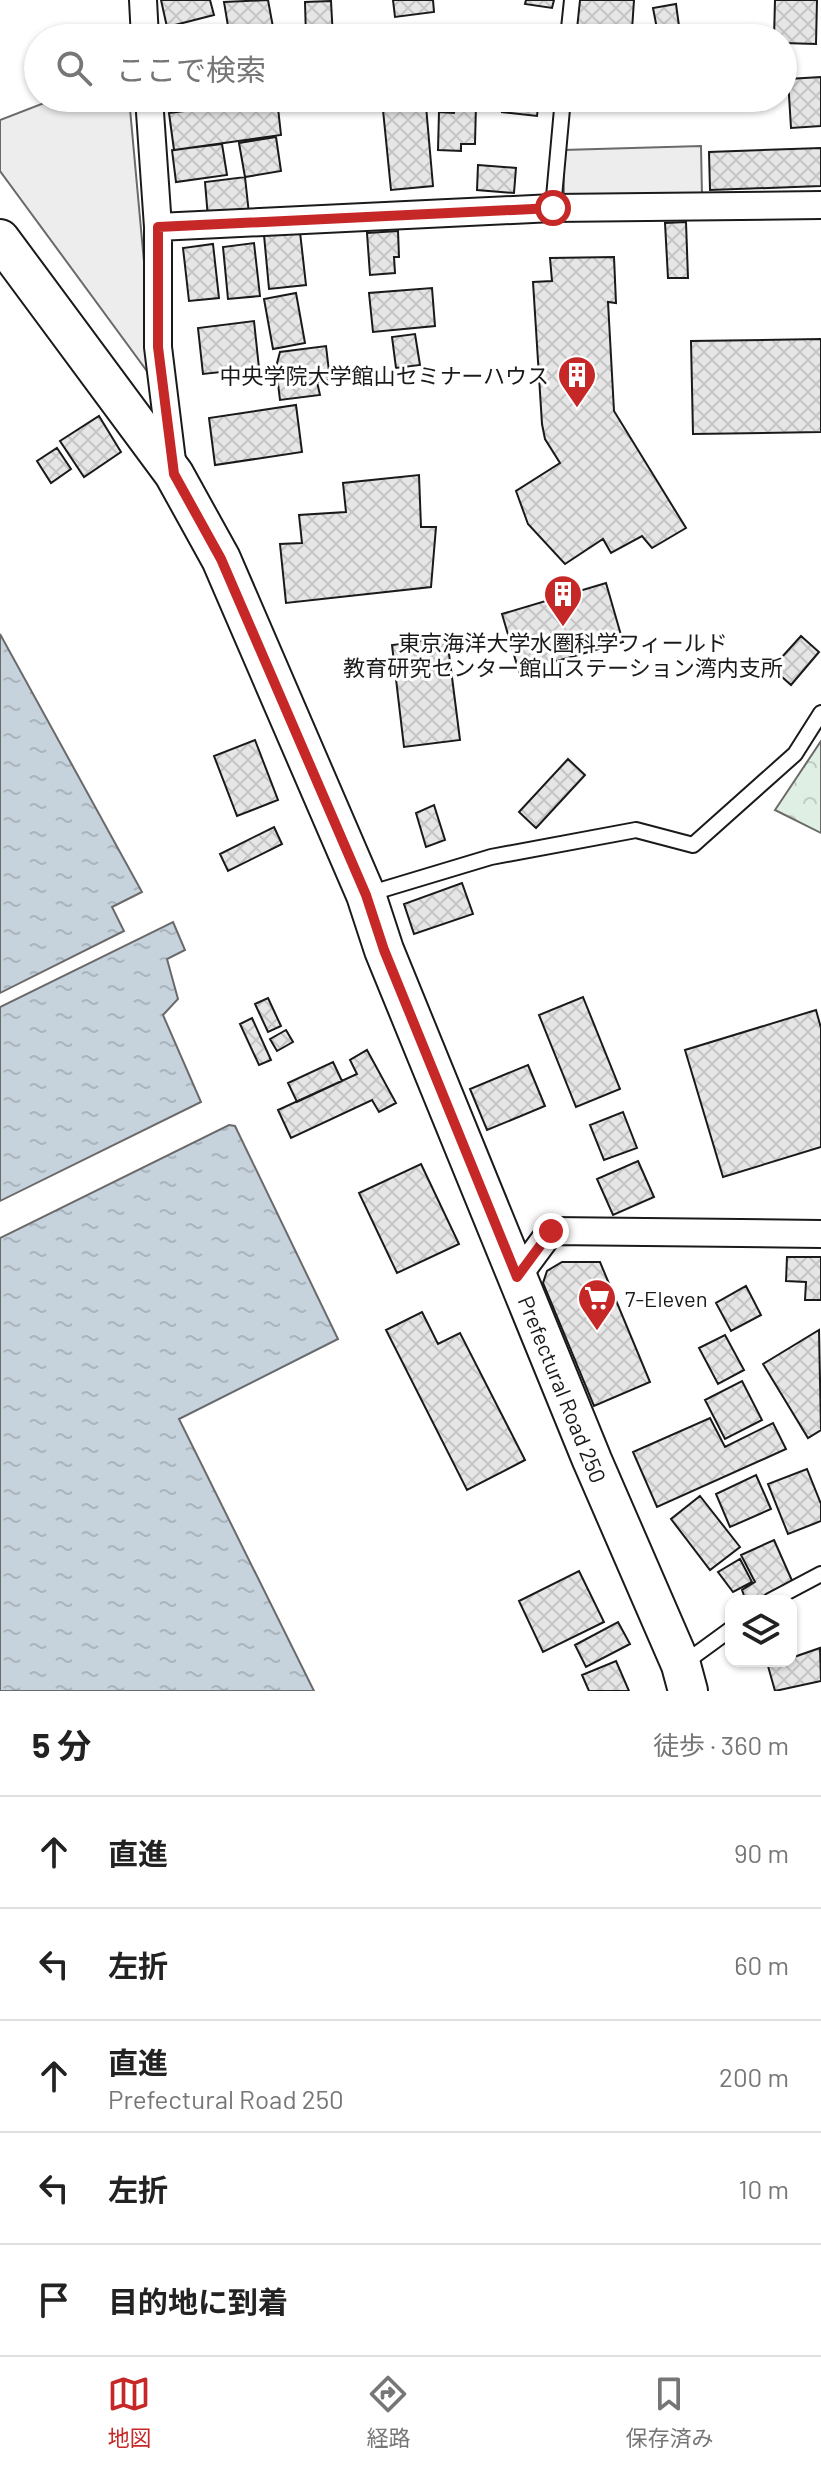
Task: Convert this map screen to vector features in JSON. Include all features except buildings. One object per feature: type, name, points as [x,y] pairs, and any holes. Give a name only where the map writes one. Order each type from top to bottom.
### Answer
[{"type":"main road","name":"Prefectural Road 250","points":[[0,239],[174,474],[221,559],[366,895],[384,950],[684,1678]]},
{"type":"street","points":[[143,0],[144,24]]},
{"type":"street","points":[[150,112],[158,227],[158,347],[174,474]]},
{"type":"street","points":[[158,227],[553,208],[821,205]]},
{"type":"street","points":[[517,1277],[551,1231],[821,1234]]},
{"type":"lane","points":[[569,24],[572,0]]},
{"type":"lane","points":[[553,208],[562,112]]},
{"type":"lane","points":[[366,895],[491,857],[636,830],[693,845],[795,754],[821,713]]},
{"type":"lane","points":[[781,1595],[821,1574]]},
{"type":"lane","points":[[684,1678],[725,1635]]},
{"type":"green space","points":[[821,741],[821,833],[775,810]]},
{"type":"shaded area","points":[[24,111],[130,112],[155,382],[0,171],[0,120]]},
{"type":"shaded area","points":[[701,146],[702,196],[564,201],[563,150]]},
{"type":"water","points":[[0,634],[142,892],[112,907],[124,931],[0,993]]},
{"type":"water","points":[[173,922],[185,950],[167,959],[178,999],[163,1015],[201,1102],[0,1201],[0,1007]]},
{"type":"water","points":[[229,1125],[235,1126],[338,1339],[179,1419],[314,1691],[0,1691],[0,1238]]},
{"type":"place","name":"中央学院大学館山セミナーハウス","points":[[577,409]]},
{"type":"place","name":"東京海洋大学水圏科学フィールド 教育研究センター館山ステーション湾内支所","points":[[563,628]]},
{"type":"place","name":"7-Eleven","points":[[597,1332]]},
{"type":"route","points":[[551,1231],[517,1277],[384,950],[366,895],[221,559],[174,474],[158,347],[158,227],[553,208]]}]
